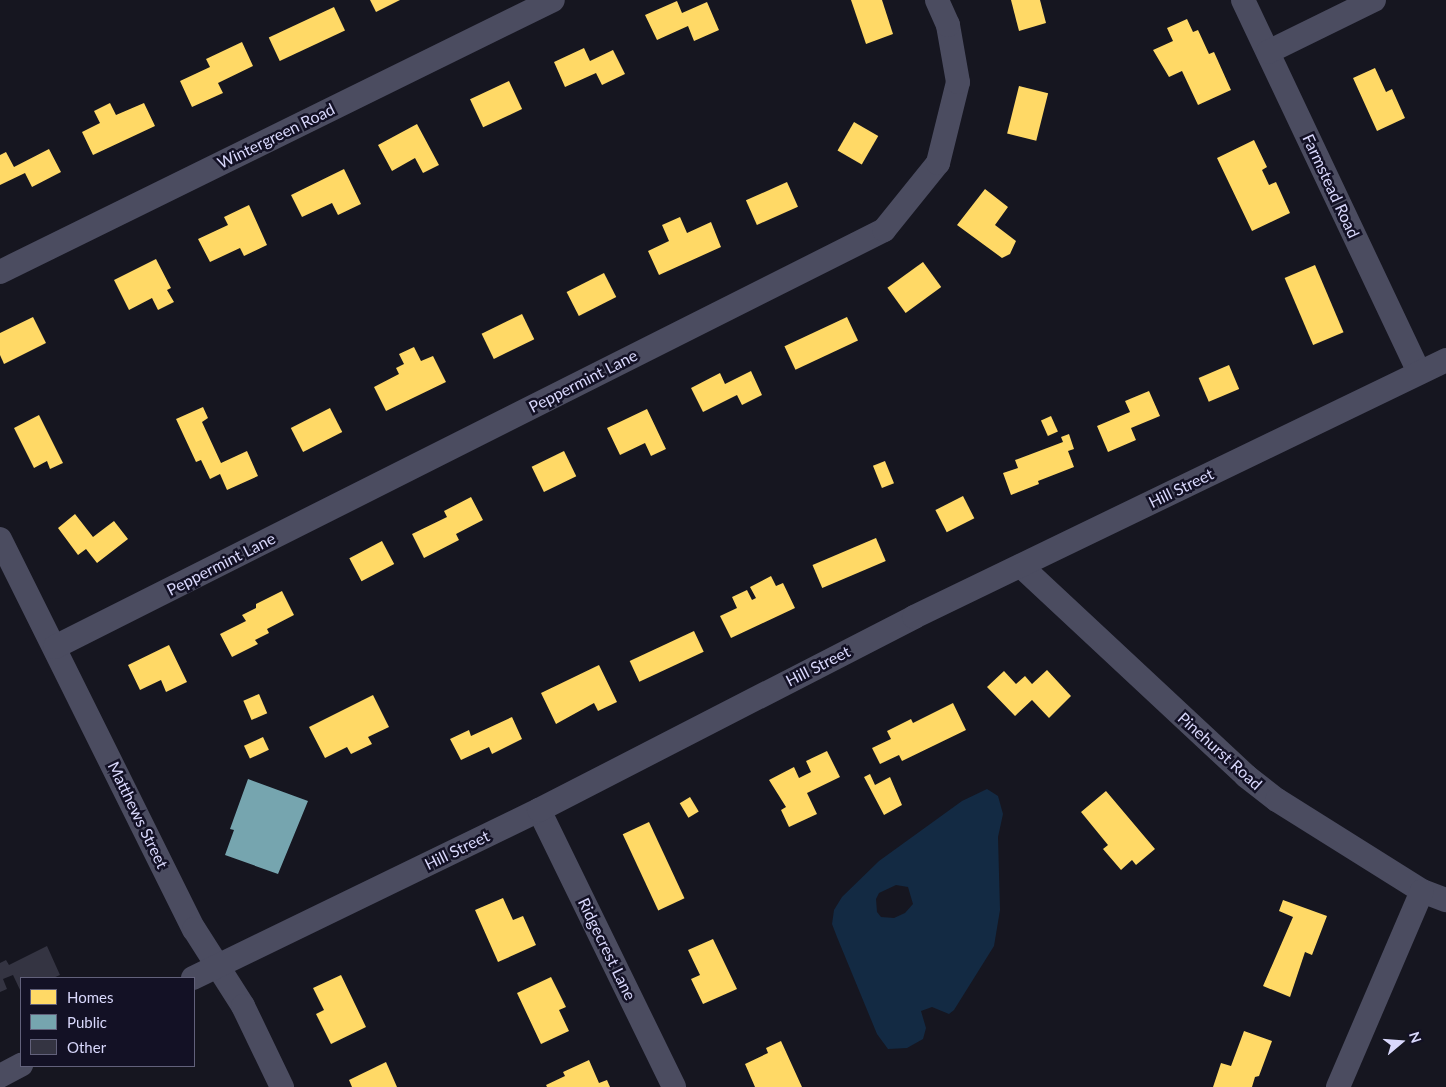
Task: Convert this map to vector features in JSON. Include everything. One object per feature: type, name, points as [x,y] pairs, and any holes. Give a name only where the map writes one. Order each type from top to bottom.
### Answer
[{"type":"street","name":"Wintergreen Road","points":[[0,272],[553,0]]},
{"type":"street","name":"Peppermint Lane","points":[[55,648],[884,230],[938,163],[958,82],[948,25],[937,0]]},
{"type":"street","name":"Farmstead Road","points":[[1243,0],[1419,373]]},
{"type":"street","points":[[1268,52],[1374,0]]},
{"type":"street","name":"Hill Street","points":[[195,977],[539,810],[914,616],[1446,360]]},
{"type":"street","name":"Matthews Street","points":[[0,539],[194,928],[243,1006],[282,1087]]},
{"type":"street","name":"Pinehurst Road","points":[[1021,566],[1246,776],[1277,800],[1422,891],[1446,900]]},
{"type":"street","name":"Ridgecrest Lane","points":[[539,810],[674,1087]]},
{"type":"street","points":[[1338,1087],[1422,891]]},
{"type":"street","points":[[0,1076],[20,1066]]},
{"type":"water","points":[[987,789],[998,796],[1003,814],[998,837],[1000,910],[994,946],[954,1010],[949,1014],[932,1007],[921,1011],[926,1028],[923,1039],[907,1048],[888,1049],[877,1034],[837,937],[832,924],[834,910],[842,897],[879,861],[962,801]],"holes":[[[896,885],[908,887],[913,904],[905,913],[894,918],[881,917],[877,912],[876,899],[879,893]]]},
{"type":"building: Homes","points":[[370,0],[400,0],[376,12]]},
{"type":"building: Homes","points":[[851,0],[882,0],[893,34],[866,44]]},
{"type":"building: Homes","points":[[1011,0],[1040,0],[1046,23],[1019,31]]},
{"type":"building: Homes","points":[[677,1],[682,13],[707,2],[719,30],[694,41],[688,26],[657,40],[645,15]]},
{"type":"building: Homes","points":[[334,7],[345,31],[280,61],[269,37]]},
{"type":"building: Homes","points":[[1187,19],[1193,32],[1198,30],[1209,54],[1214,52],[1231,90],[1198,105],[1182,71],[1169,77],[1153,50],[1173,41],[1167,28]]},
{"type":"building: Homes","points":[[242,42],[253,66],[218,83],[223,93],[192,107],[180,81],[210,67],[206,59]]},
{"type":"building: Homes","points":[[584,48],[590,61],[613,50],[625,74],[602,85],[596,73],[565,87],[554,62]]},
{"type":"building: Homes","points":[[1375,68],[1386,92],[1392,89],[1405,118],[1377,131],[1353,78]]},
{"type":"building: Homes","points":[[509,81],[522,109],[483,127],[470,99]]},
{"type":"building: Homes","points":[[1019,86],[1048,93],[1036,141],[1007,134]]},
{"type":"building: Homes","points":[[110,103],[116,115],[144,103],[155,126],[93,155],[82,132],[100,123],[94,111]]},
{"type":"building: Homes","points":[[854,122],[878,136],[862,165],[838,151]]},
{"type":"building: Homes","points":[[417,124],[439,165],[423,173],[415,158],[392,171],[378,145]]},
{"type":"building: Homes","points":[[1254,140],[1267,167],[1262,170],[1269,185],[1276,182],[1290,213],[1252,231],[1217,158]]},
{"type":"building: Homes","points":[[49,149],[61,172],[32,187],[25,173],[0,185],[0,155],[6,152],[14,167]]},
{"type":"building: Homes","points":[[344,169],[361,204],[338,215],[332,203],[302,217],[291,195]]},
{"type":"building: Homes","points":[[787,182],[798,207],[757,225],[746,200]]},
{"type":"building: Homes","points":[[985,189],[1008,207],[995,225],[1016,241],[1010,254],[1002,258],[957,225]]},
{"type":"building: Homes","points":[[249,205],[267,245],[244,256],[240,248],[210,262],[198,239],[228,225],[224,217]]},
{"type":"building: Homes","points":[[680,217],[687,233],[711,222],[721,247],[659,275],[648,251],[669,241],[662,225]]},
{"type":"building: Homes","points":[[156,259],[171,288],[167,290],[174,302],[158,310],[152,298],[129,310],[114,280]]},
{"type":"building: Homes","points":[[923,262],[941,287],[906,313],[887,288]]},
{"type":"building: Homes","points":[[1315,265],[1344,332],[1313,345],[1285,278]]},
{"type":"building: Homes","points":[[604,273],[616,297],[579,316],[567,292]]},
{"type":"building: Homes","points":[[522,314],[534,339],[494,359],[482,334]]},
{"type":"building: Homes","points":[[33,317],[46,343],[4,364],[0,355],[0,333]]},
{"type":"building: Homes","points":[[847,317],[858,341],[795,370],[784,346]]},
{"type":"building: Homes","points":[[414,347],[421,361],[433,356],[446,382],[386,411],[374,387],[399,374],[396,368],[404,364],[399,354]]},
{"type":"building: Homes","points":[[1229,365],[1239,389],[1209,402],[1199,378]]},
{"type":"building: Homes","points":[[751,371],[762,395],[742,405],[737,395],[703,412],[691,388],[720,373],[725,384]]},
{"type":"building: Homes","points":[[1149,391],[1160,416],[1131,428],[1136,440],[1108,452],[1097,426],[1130,412],[1125,401]]},
{"type":"building: Homes","points":[[203,407],[208,418],[202,422],[221,463],[247,451],[258,476],[227,490],[220,474],[210,479],[201,460],[196,462],[176,419]]},
{"type":"building: Homes","points":[[330,408],[342,432],[303,452],[291,428]]},
{"type":"building: Homes","points":[[647,409],[666,449],[651,456],[645,443],[620,455],[607,428]]},
{"type":"building: Homes","points":[[39,415],[63,463],[50,469],[47,461],[34,468],[14,428]]},
{"type":"building: Homes","points":[[1051,416],[1058,432],[1048,436],[1041,420]]},
{"type":"building: Homes","points":[[1069,434],[1074,449],[1068,451],[1074,467],[1038,481],[1039,484],[1011,495],[1003,473],[1018,468],[1015,460],[1063,442],[1061,437]]},
{"type":"building: Homes","points":[[564,451],[576,476],[544,492],[532,467]]},
{"type":"building: Homes","points":[[885,461],[894,483],[882,488],[873,466]]},
{"type":"building: Homes","points":[[963,496],[974,518],[947,532],[935,510]]},
{"type":"building: Homes","points":[[471,497],[483,520],[456,534],[459,540],[424,558],[412,534],[447,517],[444,511]]},
{"type":"building: Homes","points":[[75,514],[93,537],[114,521],[128,539],[97,563],[86,549],[78,555],[58,528]]},
{"type":"building: Homes","points":[[876,538],[886,561],[822,588],[812,565]]},
{"type":"building: Homes","points":[[382,541],[394,564],[362,581],[349,558]]},
{"type":"building: Homes","points":[[771,576],[776,586],[783,583],[795,608],[731,638],[720,616],[737,608],[732,597],[747,590],[752,600],[756,598],[750,587]]},
{"type":"building: Homes","points":[[282,591],[294,615],[267,629],[269,633],[255,640],[258,644],[232,657],[220,634],[246,621],[242,615],[256,608],[256,604]]},
{"type":"building: Homes","points":[[694,631],[704,652],[639,682],[630,661]]},
{"type":"building: Homes","points":[[169,645],[187,682],[166,692],[161,680],[140,690],[128,665]]},
{"type":"building: Homes","points":[[599,665],[617,702],[598,711],[594,703],[556,724],[541,693]]},
{"type":"building: Homes","points":[[1047,670],[1071,696],[1049,718],[1032,700],[1015,716],[987,687],[1004,671],[1016,684],[1025,676],[1032,684]]},
{"type":"building: Homes","points":[[259,694],[267,713],[252,720],[243,701]]},
{"type":"building: Homes","points":[[373,695],[389,727],[368,737],[372,744],[351,754],[347,747],[325,758],[309,727]]},
{"type":"building: Homes","points":[[953,703],[966,730],[902,761],[899,755],[880,764],[872,748],[891,739],[887,731],[911,719],[913,723]]},
{"type":"building: Homes","points":[[512,717],[522,739],[492,754],[489,747],[461,760],[450,739],[469,730],[471,736]]},
{"type":"building: Homes","points":[[263,737],[269,750],[250,759],[244,746]]},
{"type":"building: Homes","points":[[827,751],[840,777],[807,793],[817,814],[789,827],[781,810],[786,807],[769,780],[794,767],[799,778],[811,772],[806,761]]},
{"type":"building: Homes","points":[[870,774],[875,785],[890,777],[902,805],[884,815],[864,777]]},
{"type":"building: Homes","points":[[1106,791],[1155,849],[1136,865],[1132,860],[1121,870],[1103,849],[1108,845],[1081,812]]},
{"type":"building: Homes","points":[[690,797],[699,812],[688,818],[680,803]]},
{"type":"building: Homes","points":[[649,822],[684,898],[658,910],[623,834]]},
{"type":"building: Homes","points":[[503,898],[513,920],[523,916],[536,945],[498,962],[475,910]]},
{"type":"building: Homes","points":[[1283,900],[1327,916],[1312,955],[1305,952],[1290,997],[1263,986],[1293,917],[1279,911]]},
{"type":"building: Homes","points":[[713,939],[737,989],[703,1004],[691,979],[700,975],[688,950]]},
{"type":"building: Homes","points":[[341,975],[366,1027],[331,1044],[316,1014],[324,1010],[313,988]]},
{"type":"building: Homes","points":[[551,977],[566,1007],[559,1010],[569,1031],[541,1044],[517,993]]},
{"type":"building: Homes","points":[[1244,1031],[1272,1041],[1259,1076],[1255,1077],[1252,1087],[1213,1087],[1221,1063],[1231,1066]]},
{"type":"building: Homes","points":[[781,1041],[802,1087],[755,1087],[745,1064],[768,1053],[766,1048]]},
{"type":"building: Homes","points":[[589,1060],[599,1083],[607,1080],[610,1087],[547,1087],[546,1085],[565,1076],[563,1072]]},
{"type":"building: Homes","points":[[386,1062],[397,1087],[352,1087],[349,1080]]},
{"type":"building: Public","points":[[248,779],[308,801],[278,874],[225,855],[234,830],[230,829]]},
{"type":"building: Other","points":[[47,946],[60,975],[55,977],[20,977],[20,990],[13,975],[3,979],[7,989],[0,992],[0,963],[6,960],[9,965]]}]
